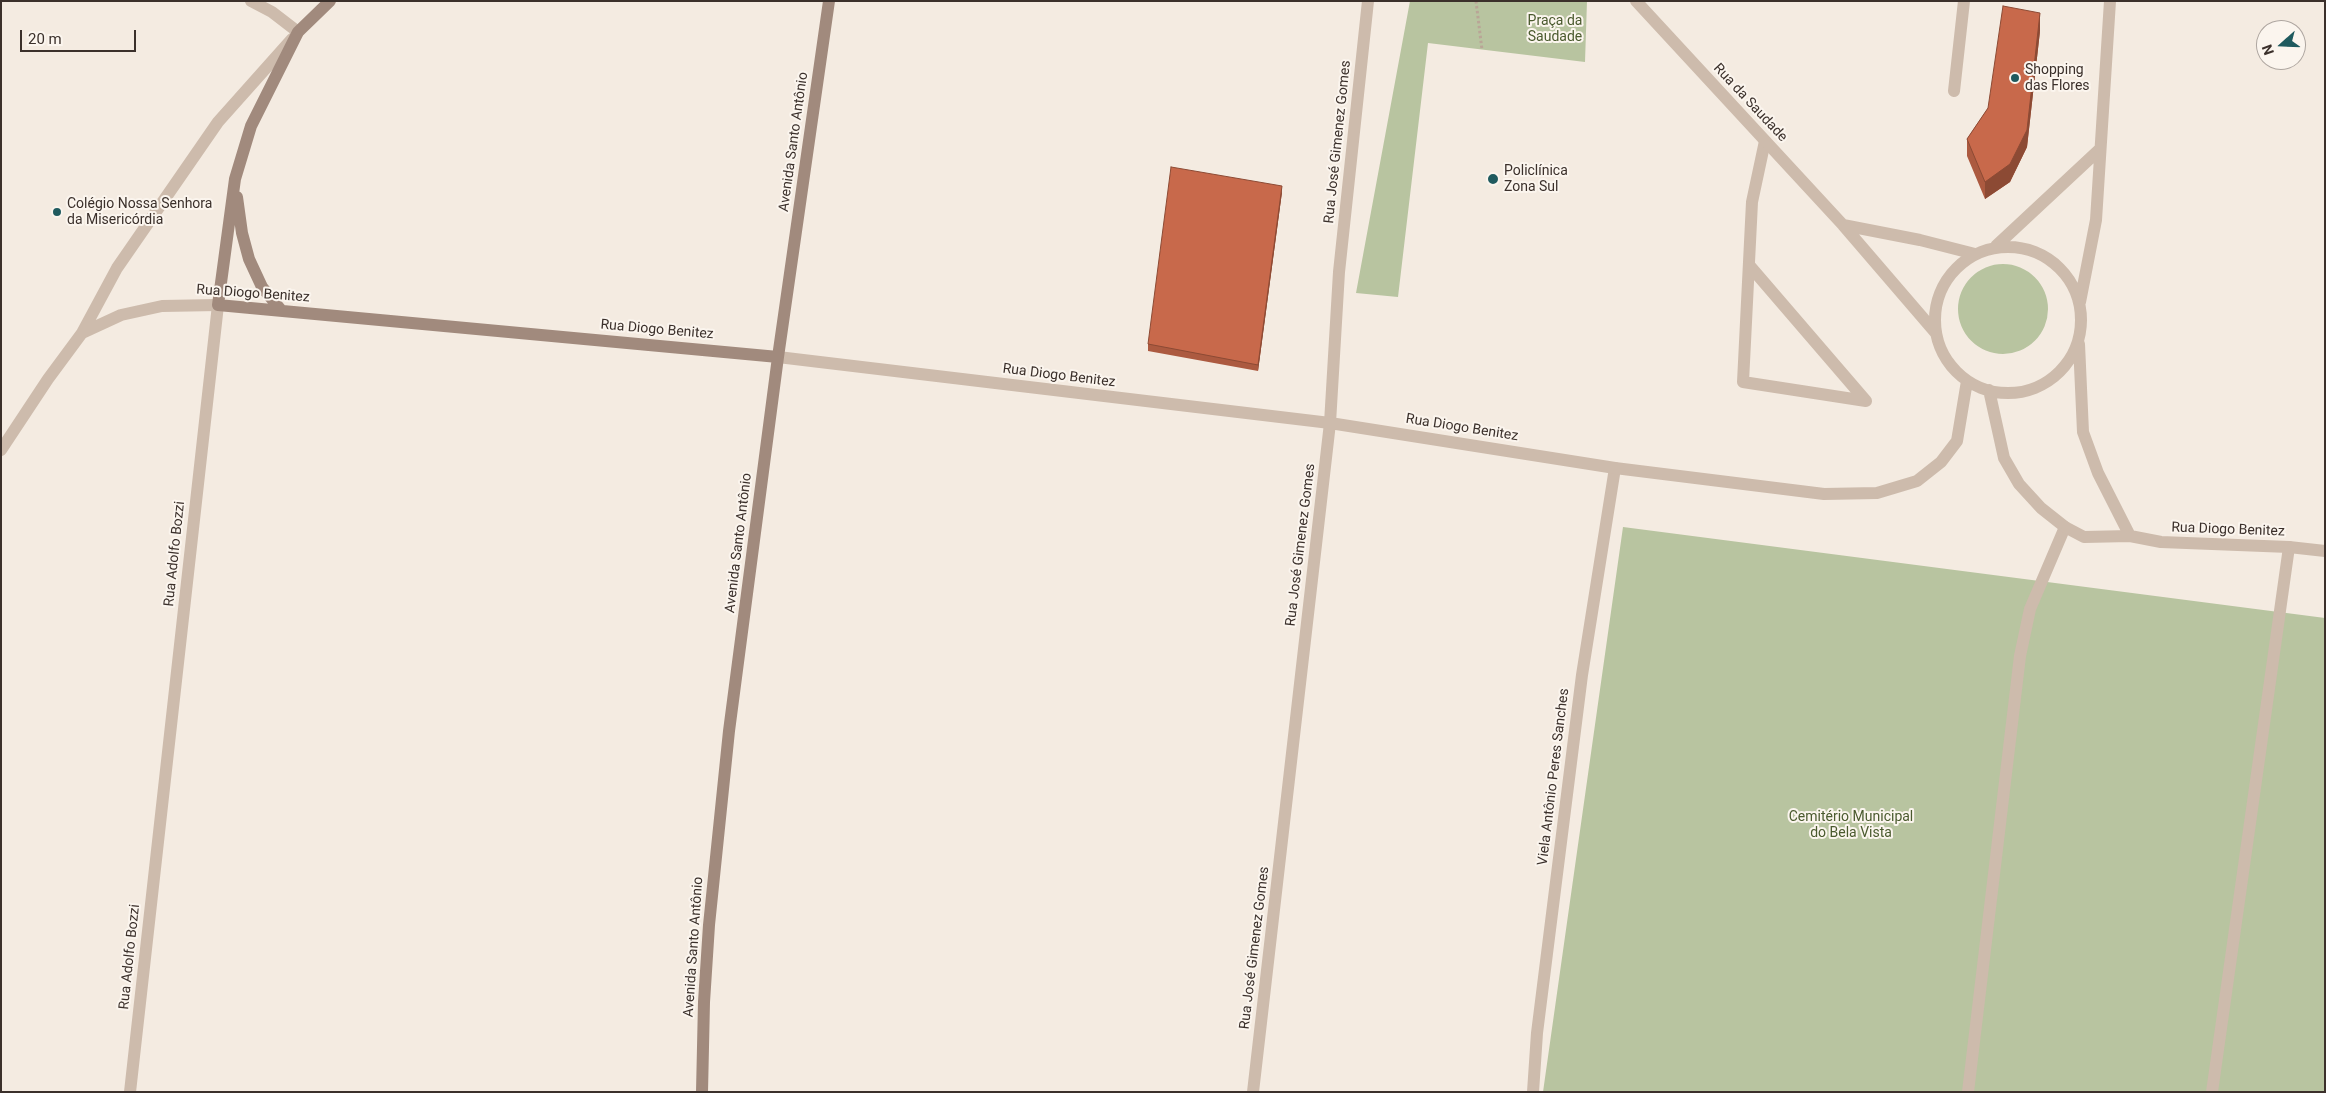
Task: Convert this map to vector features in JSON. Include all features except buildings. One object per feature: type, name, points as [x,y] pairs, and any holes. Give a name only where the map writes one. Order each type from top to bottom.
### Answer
[{"type":"main road","name":"Rua Adolfo Bozzi","points":[[218,305],[235,179],[251,126],[298,32],[330,1]]},
{"type":"main road","name":"Avenida Santo Antônio","points":[[702,1092],[704,1002],[711,906],[729,731],[778,357],[829,1]]},
{"type":"main road","points":[[235,179],[242,233],[249,259],[262,287],[281,310]]},
{"type":"main road","name":"Rua Diogo Benitez","points":[[218,305],[778,357]]},
{"type":"street","points":[[1,450],[48,379],[82,333],[117,268],[218,122],[298,32],[272,12],[251,1]]},
{"type":"street","name":"Rua José Gimenez Gomes","points":[[1253,1092],[1330,423],[1340,272],[1368,1]]},
{"type":"street","name":"Rua da Saudade","points":[[1636,1],[1843,225],[1888,280],[1935,332]]},
{"type":"street","points":[[1954,91],[1964,1]]},
{"type":"street","points":[[2080,303],[2096,220],[2110,1]]},
{"type":"street","points":[[1749,265],[1866,401],[1743,382],[1752,202],[1765,141]]},
{"type":"street","points":[[1996,246],[2099,150]]},
{"type":"street","points":[[1843,225],[1920,240],[1974,254]]},
{"type":"street","points":[[2079,338],[2070,361],[2053,378],[2032,390],[2008,393],[1984,390],[1967,381],[1943,354],[1935,332],[1936,308],[1943,286],[1956,268],[1974,254],[1996,246],[2019,246],[2041,253],[2060,267],[2074,286],[2080,303],[2082,321],[2079,338],[2080,399],[2083,432],[2098,473],[2130,536]]},
{"type":"street","name":"Rua Diogo Benitez","points":[[82,333],[121,315],[162,306],[218,305]]},
{"type":"street","name":"Rua Adolfo Bozzi","points":[[130,1092],[218,305]]},
{"type":"street","name":"Rua Diogo Benitez","points":[[778,357],[1330,423],[1615,468],[1824,494],[1877,493],[1916,481],[1941,462],[1957,442],[1967,381]]},
{"type":"street","name":"Rua Diogo Benitez","points":[[1989,390],[2004,458],[2019,484],[2041,508],[2065,527],[2084,537],[2130,536],[2161,542],[2289,547],[2325,551]]},
{"type":"street","name":"Viela Antônio Peres Sanches","points":[[1533,1092],[1538,1024],[1582,675],[1615,468]]},
{"type":"street","points":[[1968,1092],[2020,656],[2030,610],[2065,527]]},
{"type":"street","points":[[2212,1092],[2289,547]]},
{"type":"path","points":[[1476,1],[1482,50]]},
{"type":"green space","name":"Praça da Saudade","points":[[1410,1],[1587,1],[1585,62],[1428,43],[1398,297],[1356,293]]},
{"type":"green space","points":[[2003,264],[2020,267],[2035,277],[2045,292],[2048,309],[2045,326],[2035,341],[2020,351],[2003,354],[1986,351],[1971,341],[1961,326],[1958,309],[1961,292],[1971,277],[1986,267]]},
{"type":"green space","name":"Cemitério Municipal do Bela Vista","points":[[1623,527],[2325,618],[2325,1092],[1543,1092]]},
{"type":"place","name":"Shopping das Flores","points":[[2015,78]]},
{"type":"place","name":"Policlínica Zona Sul","points":[[1493,179]]},
{"type":"place","name":"Colégio Nossa Senhora da Misericórdia","points":[[57,212]]}]
